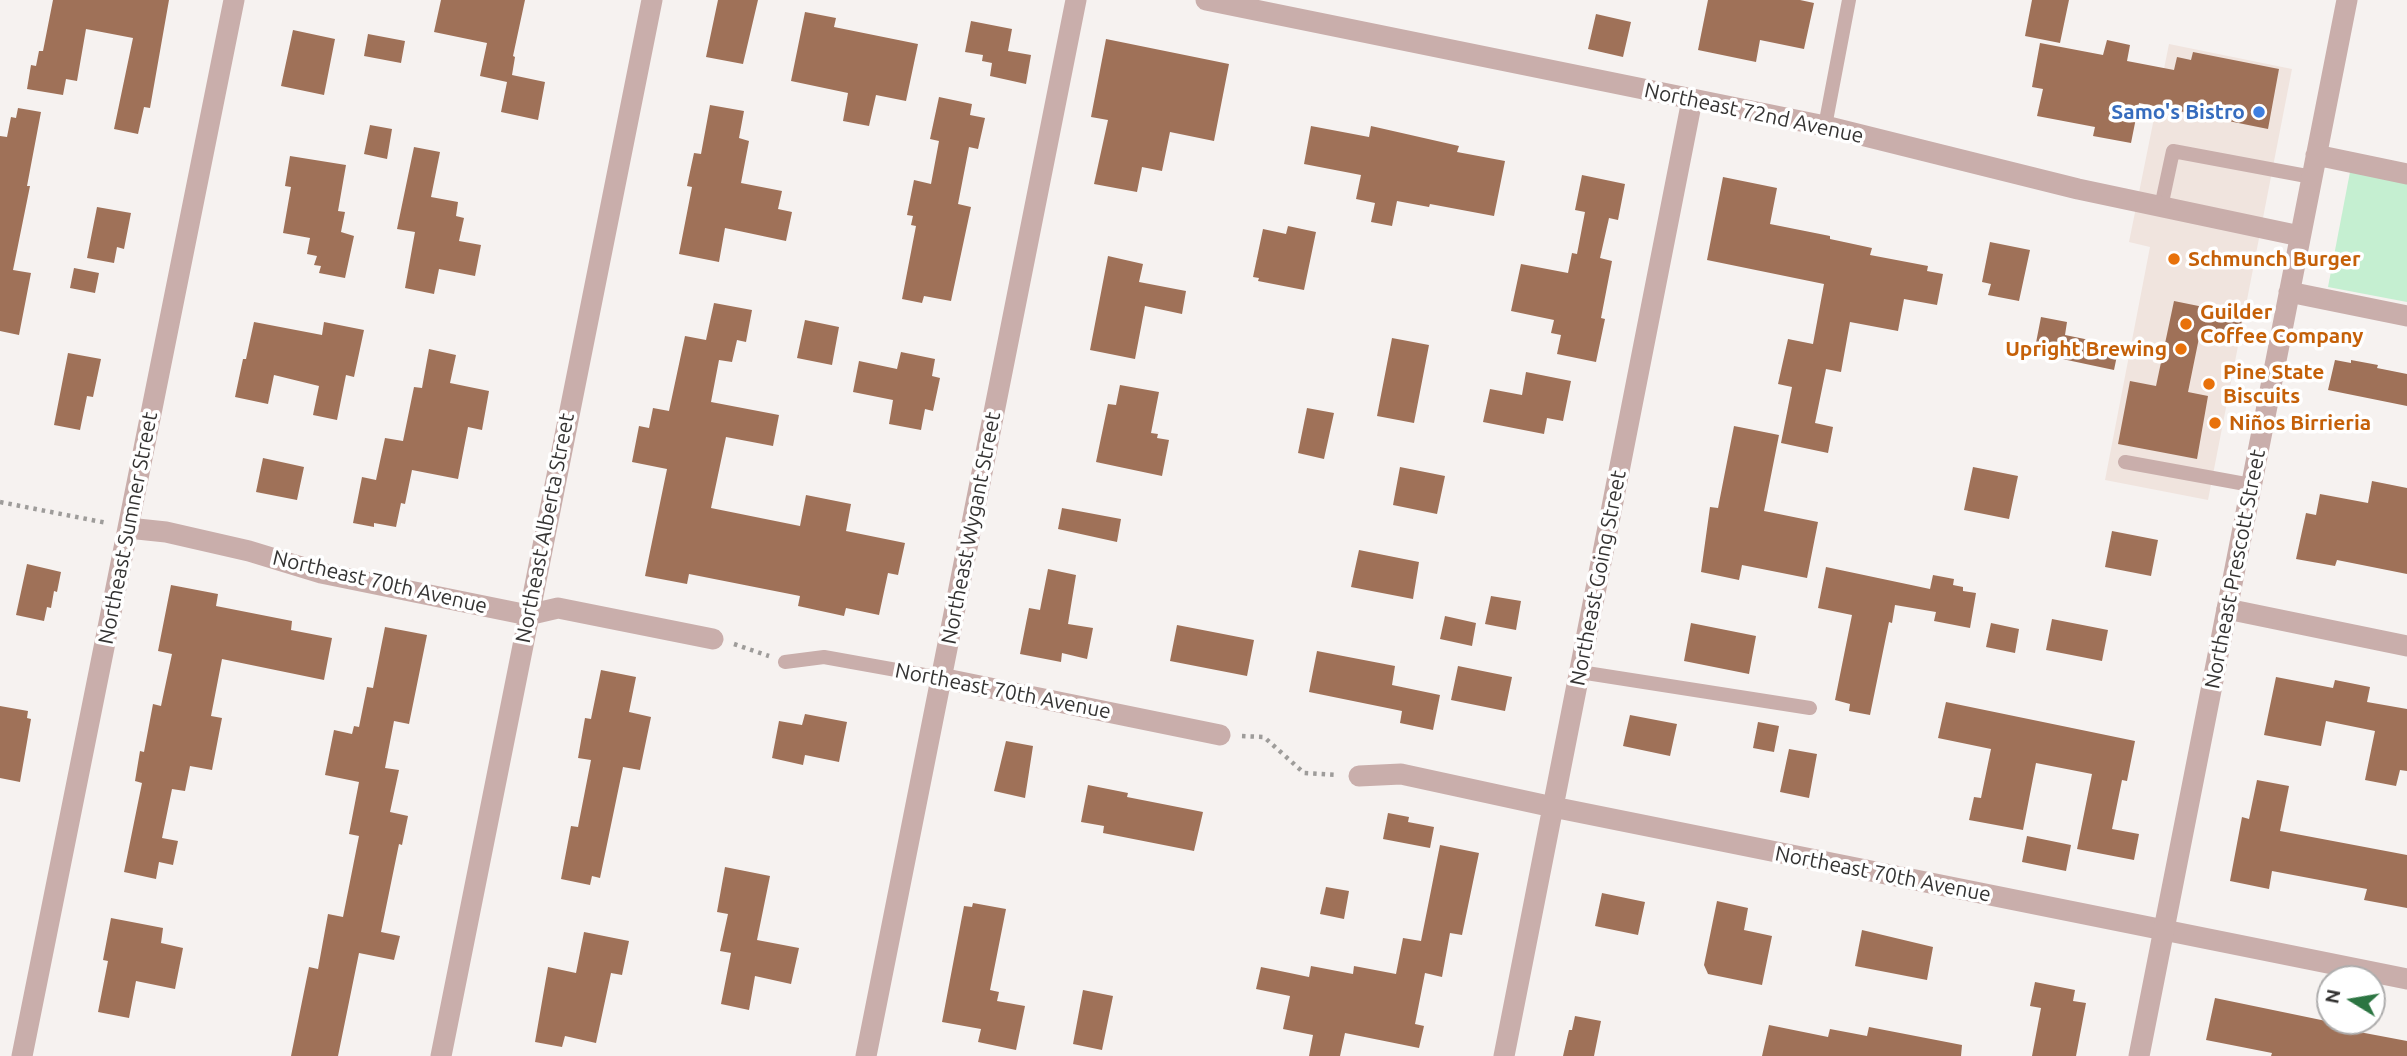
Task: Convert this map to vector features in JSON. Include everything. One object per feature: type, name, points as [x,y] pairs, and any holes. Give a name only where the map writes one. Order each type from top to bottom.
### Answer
[{"type":"street","name":"Northeast Sumner Street","points":[[22,1056],[234,0]]},
{"type":"street","name":"Northeast Alberta Street","points":[[441,1056],[652,0]]},
{"type":"street","name":"Northeast Wygant Street","points":[[866,1056],[1076,0]]},
{"type":"street","name":"Northeast 72nd Avenue","points":[[1206,0],[1825,126],[2025,177],[2300,236]]},
{"type":"street","name":"Northeast Prescott Street","points":[[2139,1056],[2347,0]]},
{"type":"street","name":"Northeast Going Street","points":[[1504,1056],[1692,100]]},
{"type":"street","points":[[2316,155],[2407,174]]},
{"type":"street","points":[[2289,292],[2407,316]]},
{"type":"street","name":"Northeast 70th Avenue","points":[[128,527],[166,532],[248,551],[321,573],[528,615],[558,608],[713,639]]},
{"type":"street","points":[[2227,609],[2407,646]]},
{"type":"street","name":"Northeast 70th Avenue","points":[[941,678],[1220,736]]},
{"type":"street","name":"Northeast 70th Avenue","points":[[1359,776],[1401,774],[2407,979]]},
{"type":"lane","points":[[1825,126],[1849,0]]},
{"type":"lane","points":[[2161,206],[2173,151],[2312,177]]},
{"type":"lane","points":[[2125,462],[2251,485]]},
{"type":"lane","name":"Northeast 70th Avenue","points":[[785,662],[824,657],[941,678]]},
{"type":"lane","points":[[1580,671],[1810,708]]},
{"type":"path","points":[[0,502],[128,527]]},
{"type":"path","points":[[713,639],[742,646],[785,662]]},
{"type":"path","points":[[1220,736],[1264,737],[1304,773],[1359,776]]},
{"type":"shaded area","points":[[2169,44],[2292,69],[2208,500],[2105,480],[2150,247],[2129,242]]},
{"type":"green space","points":[[2350,172],[2407,184],[2407,302],[2328,287]]},
{"type":"building","points":[[53,0],[169,0],[150,108],[144,107],[138,134],[114,129],[133,38],[86,29],[77,81],[66,79],[63,95],[27,89],[31,65],[36,66],[39,51],[43,51]]},
{"type":"building","points":[[441,0],[525,0],[513,56],[512,75],[545,82],[538,120],[501,112],[507,82],[480,76],[487,43],[434,32]]},
{"type":"building","points":[[718,0],[758,0],[743,64],[706,57]]},
{"type":"building","points":[[1708,0],[1800,0],[1814,3],[1804,49],[1760,40],[1756,62],[1698,50]]},
{"type":"building","points":[[2032,0],[2069,0],[2060,43],[2025,36]]},
{"type":"building","points":[[805,12],[836,18],[834,27],[918,44],[906,101],[876,95],[869,126],[843,121],[848,93],[791,81]]},
{"type":"building","points":[[1596,14],[1631,22],[1623,57],[1588,49]]},
{"type":"building","points":[[971,21],[1012,29],[1008,51],[1031,55],[1026,84],[990,76],[992,63],[982,61],[983,55],[965,52]]},
{"type":"building","points":[[293,30],[335,39],[324,95],[281,86]]},
{"type":"building","points":[[368,34],[405,41],[401,63],[364,56]]},
{"type":"building","points":[[1106,39],[1229,64],[1214,141],[1170,132],[1162,171],[1142,167],[1137,192],[1094,184],[1108,120],[1091,117]]},
{"type":"building","points":[[2107,40],[2130,45],[2127,61],[2174,70],[2177,57],[2191,60],[2193,52],[2279,69],[2268,129],[2139,103],[2131,143],[2093,136],[2095,127],[2037,116],[2043,89],[2032,87],[2040,43],[2103,55]]},
{"type":"building","points":[[939,97],[972,104],[970,115],[985,118],[978,149],[969,147],[958,204],[971,207],[951,301],[924,296],[922,303],[902,299],[916,226],[911,225],[913,216],[907,215],[914,180],[931,184],[939,141],[930,139]]},
{"type":"building","points":[[710,105],[744,111],[739,138],[749,141],[741,183],[782,191],[778,209],[792,212],[786,241],[725,228],[719,262],[679,254],[692,187],[687,186],[694,153],[701,154]]},
{"type":"building","points":[[18,108],[41,112],[13,270],[31,273],[19,335],[0,331],[0,136],[7,137],[11,117],[16,118]]},
{"type":"building","points":[[370,125],[392,129],[387,159],[364,154]]},
{"type":"building","points":[[1311,126],[1369,137],[1371,126],[1459,146],[1457,152],[1505,161],[1494,216],[1397,201],[1392,226],[1371,222],[1375,203],[1356,199],[1361,175],[1304,164]]},
{"type":"building","points":[[414,147],[440,152],[431,197],[458,202],[456,216],[464,218],[459,241],[481,245],[475,276],[439,269],[434,294],[405,288],[415,232],[397,229]]},
{"type":"building","points":[[290,156],[346,165],[338,211],[345,212],[341,232],[354,236],[345,278],[319,273],[321,266],[314,265],[317,256],[307,254],[310,238],[283,233],[291,187],[285,186]]},
{"type":"building","points":[[1582,175],[1625,184],[1618,220],[1609,218],[1600,258],[1612,261],[1601,318],[1605,319],[1596,362],[1557,354],[1561,335],[1551,333],[1554,320],[1511,311],[1521,264],[1568,273],[1572,253],[1577,254],[1585,212],[1575,210]]},
{"type":"building","points":[[1723,177],[1777,188],[1770,224],[1872,248],[1870,255],[1928,266],[1927,271],[1943,274],[1937,305],[1904,299],[1898,331],[1850,322],[1841,372],[1826,369],[1815,423],[1833,427],[1828,453],[1781,443],[1792,387],[1778,384],[1788,339],[1813,344],[1824,284],[1707,260]]},
{"type":"building","points":[[97,207],[131,213],[124,249],[117,247],[114,263],[87,258]]},
{"type":"building","points":[[1288,226],[1316,232],[1304,290],[1258,281],[1259,278],[1253,277],[1263,229],[1286,234]]},
{"type":"building","points":[[1990,242],[2030,250],[2019,301],[1988,295],[1991,284],[1982,282]]},
{"type":"building","points":[[1108,256],[1143,264],[1139,282],[1186,291],[1182,314],[1145,306],[1135,359],[1090,350]]},
{"type":"building","points":[[74,268],[99,273],[95,293],[70,288]]},
{"type":"building","points":[[2174,301],[2243,315],[2238,341],[2200,333],[2188,392],[2208,396],[2197,459],[2118,444],[2130,381],[2156,386]]},
{"type":"building","points":[[714,303],[752,310],[746,342],[737,340],[732,362],[719,360],[711,402],[779,415],[773,446],[726,437],[711,508],[800,526],[806,495],[851,504],[846,531],[905,543],[898,575],[888,573],[879,615],[846,608],[844,616],[798,606],[800,596],[689,574],[687,584],[645,576],[667,469],[632,462],[639,426],[649,428],[653,408],[669,411],[685,336],[706,340]]},
{"type":"building","points":[[2041,317],[2067,322],[2065,335],[2119,346],[2114,370],[2034,353]]},
{"type":"building","points":[[805,320],[839,327],[832,365],[797,358]]},
{"type":"building","points":[[254,322],[322,335],[324,322],[364,330],[354,377],[346,375],[337,420],[313,415],[319,386],[274,375],[268,404],[235,397]]},
{"type":"building","points":[[1392,338],[1429,345],[1414,423],[1377,416]]},
{"type":"building","points":[[429,349],[456,355],[450,383],[489,391],[482,430],[468,427],[458,479],[412,470],[405,504],[401,503],[396,527],[353,523],[362,477],[376,480],[385,438],[403,441],[414,387],[422,388]]},
{"type":"building","points":[[901,352],[935,359],[932,376],[940,378],[933,411],[925,409],[921,430],[889,424],[893,400],[853,392],[859,361],[897,369]]},
{"type":"building","points":[[68,353],[101,359],[93,397],[87,396],[80,430],[54,425]]},
{"type":"building","points":[[2335,360],[2378,365],[2377,368],[2407,374],[2407,406],[2328,390]]},
{"type":"building","points":[[1526,372],[1571,381],[1563,421],[1547,418],[1544,434],[1483,422],[1490,389],[1522,395]]},
{"type":"building","points":[[1120,385],[1159,392],[1151,433],[1158,434],[1157,438],[1169,440],[1162,476],[1096,462],[1108,404],[1116,405]]},
{"type":"building","points":[[1307,408],[1334,413],[1324,459],[1298,453]]},
{"type":"building","points":[[1734,426],[1779,435],[1764,511],[1818,522],[1807,578],[1742,565],[1739,580],[1701,572],[1710,507],[1718,508]]},
{"type":"building","points":[[263,458],[304,467],[297,500],[256,492]]},
{"type":"building","points":[[1400,467],[1445,476],[1437,514],[1393,505]]},
{"type":"building","points":[[1973,467],[2018,476],[2009,519],[1964,510]]},
{"type":"building","points":[[2372,481],[2407,488],[2407,574],[2337,560],[2335,566],[2296,559],[2306,513],[2316,515],[2320,494],[2368,503]]},
{"type":"building","points":[[1062,508],[1121,519],[1117,542],[1058,529]]},
{"type":"building","points":[[2112,531],[2158,540],[2151,576],[2105,567]]},
{"type":"building","points":[[1359,550],[1419,562],[1413,599],[1351,587]]},
{"type":"building","points":[[27,564],[61,572],[57,592],[54,591],[51,608],[47,607],[44,621],[16,615]]},
{"type":"building","points":[[1826,567],[1930,589],[1933,575],[1954,579],[1953,585],[1963,587],[1963,591],[1976,593],[1970,628],[1934,621],[1936,612],[1895,605],[1870,715],[1849,711],[1850,704],[1835,700],[1852,615],[1818,608]]},
{"type":"building","points":[[1048,569],[1076,575],[1068,624],[1093,628],[1087,659],[1062,653],[1061,662],[1020,654],[1029,608],[1040,610]]},
{"type":"building","points":[[171,585],[218,594],[216,606],[292,621],[291,630],[332,638],[324,680],[222,659],[211,716],[222,718],[212,770],[190,766],[185,791],[172,789],[162,838],[178,841],[173,865],[159,862],[156,879],[124,872],[142,783],[135,781],[140,751],[144,752],[153,704],[161,706],[172,654],[158,651]]},
{"type":"building","points":[[1491,596],[1521,601],[1516,630],[1485,624]]},
{"type":"building","points":[[1445,616],[1476,623],[1472,646],[1440,639]]},
{"type":"building","points":[[2052,619],[2108,630],[2102,661],[2046,650]]},
{"type":"building","points":[[1691,623],[1756,636],[1749,674],[1684,661]]},
{"type":"building","points":[[1991,623],[2019,629],[2015,653],[1986,647]]},
{"type":"building","points":[[1177,625],[1254,640],[1247,676],[1170,661]]},
{"type":"building","points":[[385,627],[427,635],[409,724],[394,721],[385,768],[399,770],[390,812],[408,816],[402,845],[399,844],[381,932],[400,936],[394,960],[359,953],[338,1056],[291,1056],[309,967],[318,969],[328,914],[343,917],[359,836],[349,834],[359,782],[325,775],[334,730],[352,734],[354,726],[359,727],[367,687],[373,688]]},
{"type":"building","points":[[1317,651],[1395,666],[1392,685],[1440,695],[1433,730],[1400,723],[1402,711],[1309,692]]},
{"type":"building","points":[[1458,666],[1512,677],[1505,711],[1451,700]]},
{"type":"building","points":[[601,670],[636,677],[629,712],[651,717],[640,770],[623,767],[600,878],[592,876],[590,885],[561,879],[571,826],[578,827],[591,760],[578,758],[585,718],[591,719]]},
{"type":"building","points":[[2276,677],[2333,688],[2335,680],[2370,687],[2367,702],[2407,709],[2407,771],[2400,770],[2396,786],[2365,780],[2375,731],[2326,721],[2321,746],[2264,735]]},
{"type":"building","points":[[1946,702],[2135,741],[2127,781],[2122,780],[2112,829],[2139,834],[2134,860],[2077,849],[2092,774],[2036,763],[2023,830],[1969,820],[1974,797],[1981,798],[1991,749],[1938,738]]},
{"type":"building","points":[[0,706],[28,711],[27,718],[31,719],[20,782],[0,778]]},
{"type":"building","points":[[805,714],[847,722],[839,762],[805,755],[803,765],[772,758],[779,721],[802,725]]},
{"type":"building","points":[[1630,715],[1677,724],[1670,756],[1623,746]]},
{"type":"building","points":[[1758,722],[1779,726],[1774,752],[1753,748]]},
{"type":"building","points":[[1006,741],[1033,746],[1025,798],[994,791]]},
{"type":"building","points":[[1789,749],[1817,754],[1809,798],[1780,792]]},
{"type":"building","points":[[2257,780],[2289,786],[2280,831],[2407,855],[2407,908],[2364,900],[2367,889],[2272,871],[2269,889],[2230,881],[2242,817],[2249,819]]},
{"type":"building","points":[[1088,785],[1128,793],[1127,797],[1203,812],[1194,851],[1103,833],[1104,826],[1081,822]]},
{"type":"building","points":[[1388,813],[1409,817],[1408,822],[1434,827],[1430,848],[1383,839]]},
{"type":"building","points":[[2027,836],[2071,845],[2066,871],[2022,862]]},
{"type":"building","points":[[1440,845],[1479,853],[1462,935],[1450,933],[1442,977],[1425,973],[1415,1024],[1424,1026],[1419,1048],[1345,1033],[1340,1056],[1309,1056],[1313,1035],[1283,1029],[1290,996],[1256,989],[1261,967],[1309,977],[1311,966],[1353,974],[1354,966],[1396,974],[1403,938],[1421,941]]},
{"type":"building","points":[[725,867],[770,876],[757,940],[799,948],[791,984],[755,976],[749,1010],[721,1004],[731,953],[720,951],[728,914],[717,912]]},
{"type":"building","points":[[1326,887],[1349,891],[1344,919],[1320,914]]},
{"type":"building","points":[[1602,893],[1645,902],[1638,935],[1595,926]]},
{"type":"building","points":[[1717,901],[1748,908],[1744,930],[1772,936],[1762,985],[1708,974],[1704,965]]},
{"type":"building","points":[[973,903],[1006,909],[990,990],[999,992],[997,1001],[1025,1006],[1016,1050],[978,1042],[981,1029],[942,1022],[964,906],[972,907]]},
{"type":"building","points":[[111,918],[163,928],[161,943],[183,948],[175,989],[136,981],[129,1018],[98,1012],[108,961],[103,960]]},
{"type":"building","points":[[1862,930],[1933,947],[1927,980],[1855,966]]},
{"type":"building","points":[[584,932],[629,941],[622,975],[611,973],[596,1043],[565,1036],[562,1047],[535,1042],[548,967],[576,973]]},
{"type":"building","points":[[2035,982],[2075,990],[2073,1001],[2086,1003],[2076,1056],[2032,1056],[2041,1008],[2030,1006]]},
{"type":"building","points":[[1083,990],[1113,996],[1102,1050],[1073,1044]]},
{"type":"building","points":[[2215,998],[2316,1019],[2316,1035],[2375,1035],[2407,1041],[2407,1056],[2271,1056],[2272,1053],[2206,1040]]},
{"type":"building","points":[[1575,1016],[1601,1021],[1594,1056],[1563,1056]]},
{"type":"building","points":[[1769,1025],[1828,1037],[1830,1029],[1867,1036],[1869,1027],[1962,1045],[1961,1056],[1762,1056]]},
{"type":"place","name":"Samo's Bistro","points":[[2259,112]]},
{"type":"place","name":"Schmunch Burger","points":[[2174,259]]},
{"type":"place","name":"Guilder Coffee Company","points":[[2186,324]]},
{"type":"place","name":"Upright Brewing","points":[[2181,349]]},
{"type":"place","name":"Pine State Biscuits","points":[[2209,384]]},
{"type":"place","name":"Niños Birrieria","points":[[2215,423]]}]
